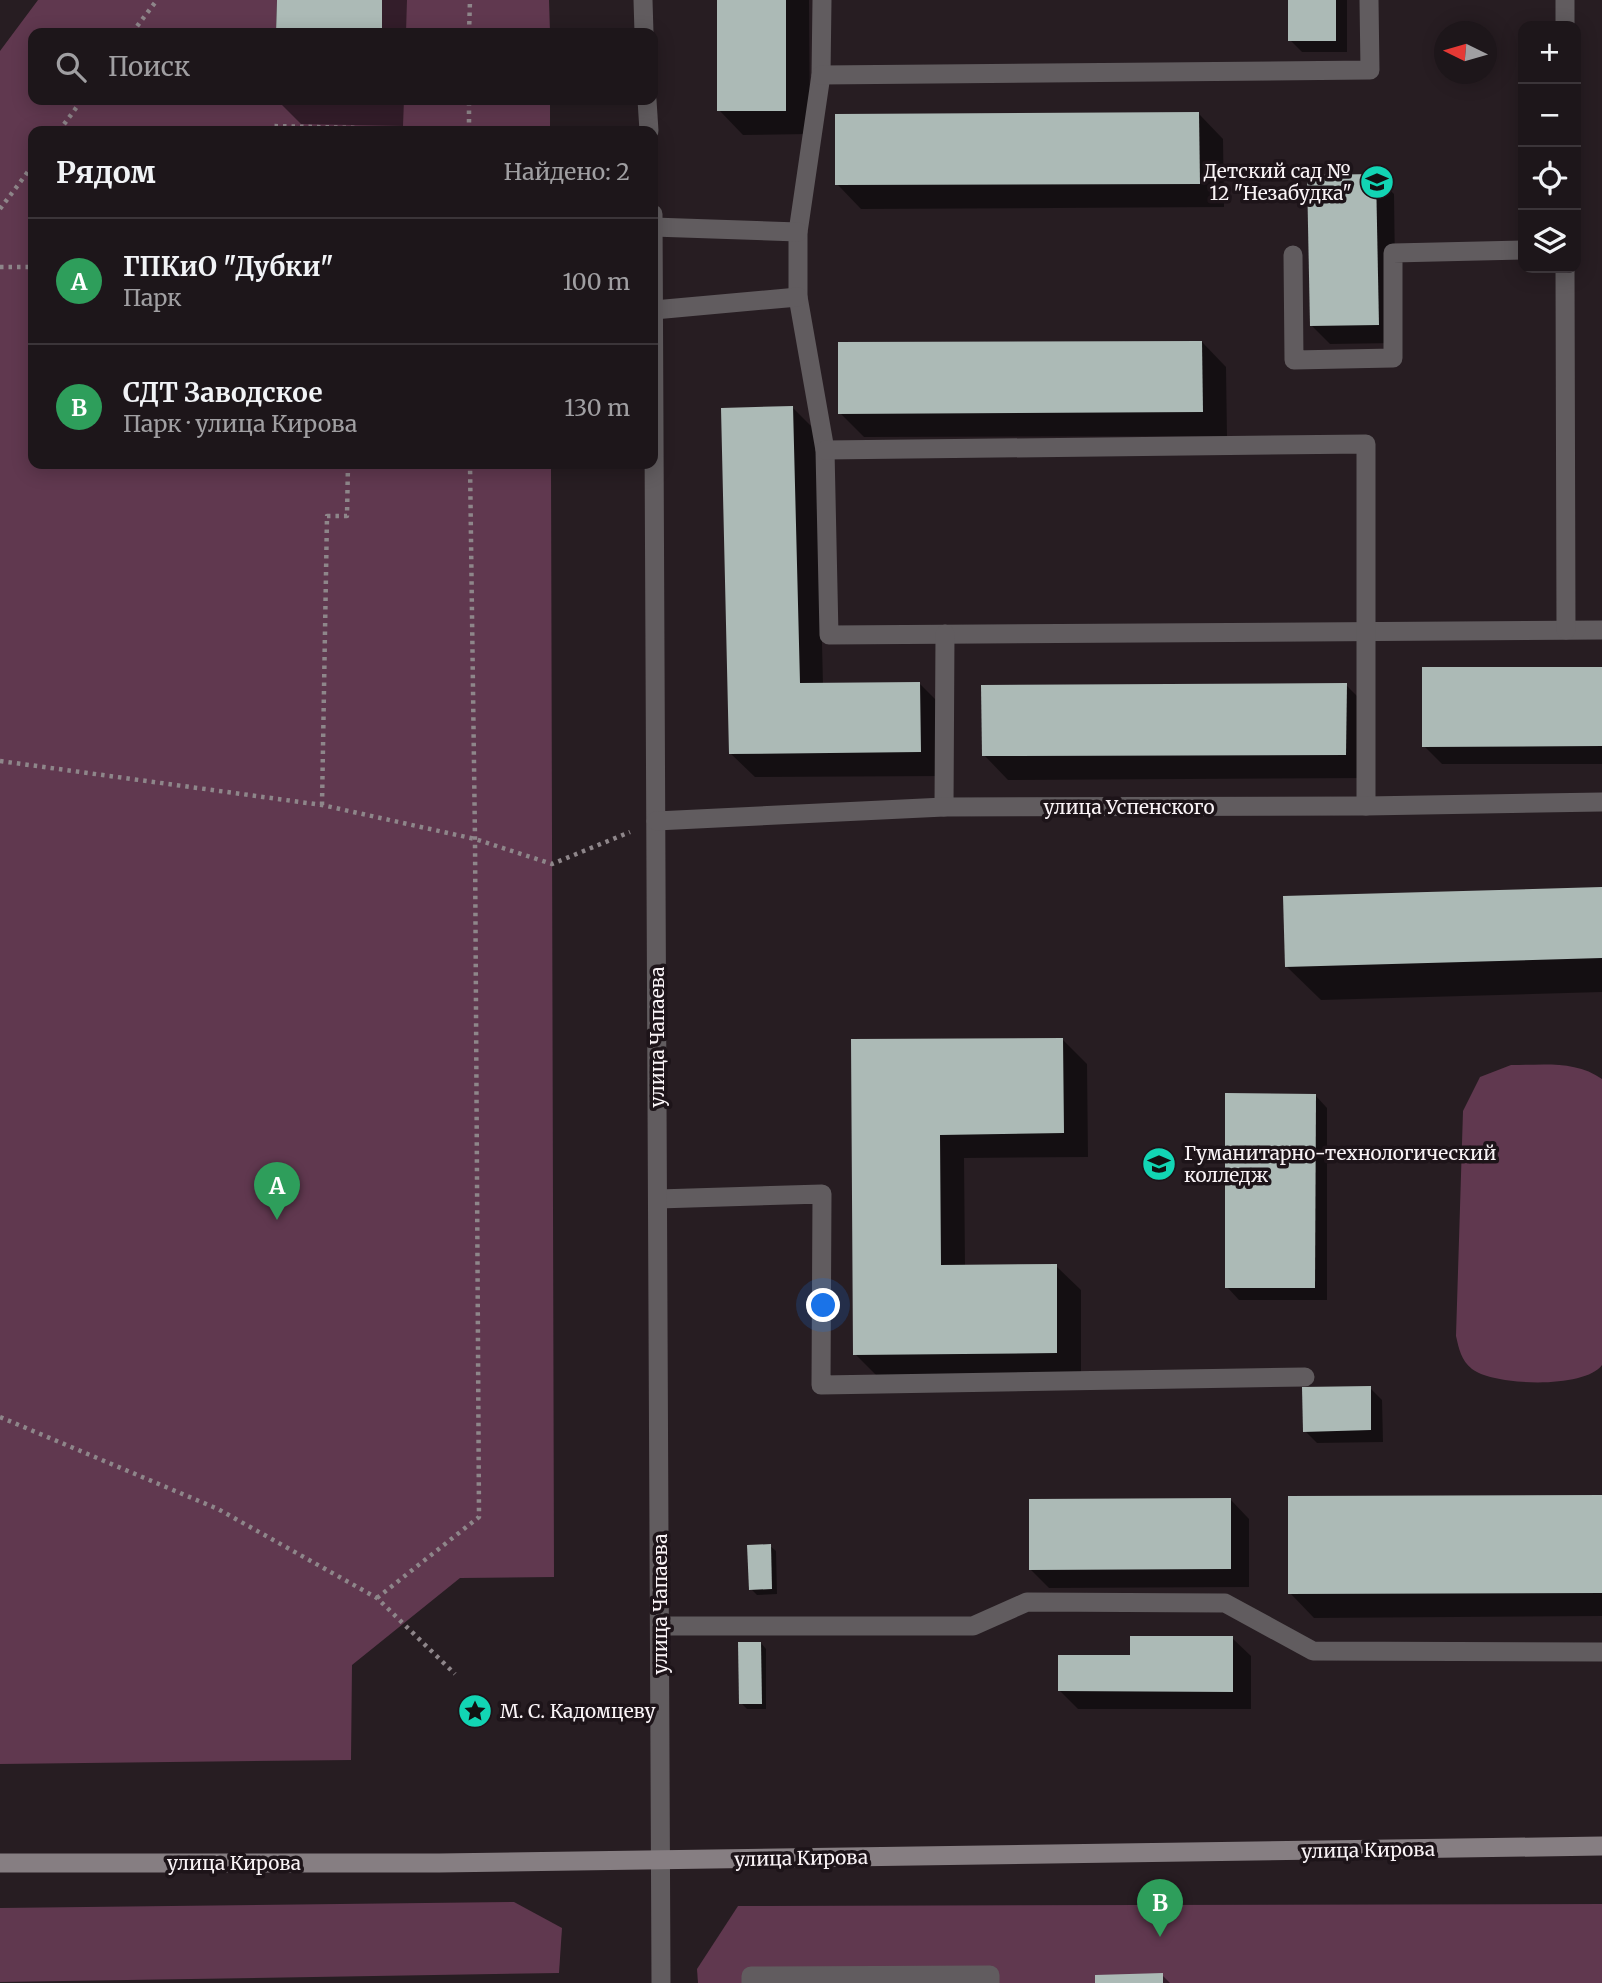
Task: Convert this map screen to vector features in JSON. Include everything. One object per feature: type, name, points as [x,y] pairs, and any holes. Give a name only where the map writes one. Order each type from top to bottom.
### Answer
[{"type":"main road","name":"улица Кирова","points":[[0,1863],[439,1863],[1602,1846]]},
{"type":"street","points":[[643,0],[644,28]]},
{"type":"street","points":[[822,0],[821,75],[798,232],[798,298],[825,450],[829,635],[1602,630]]},
{"type":"street","points":[[821,75],[1370,70],[1369,0]]},
{"type":"street","points":[[1564,0],[1564,21]]},
{"type":"street","points":[[647,105],[649,126]]},
{"type":"street","points":[[658,227],[798,232]]},
{"type":"street","points":[[1293,255],[1294,359],[1393,358],[1394,253],[1518,250]]},
{"type":"street","points":[[1565,273],[1566,630]]},
{"type":"street","points":[[658,310],[798,298]]},
{"type":"street","points":[[825,450],[1366,444],[1366,806]]},
{"type":"street","name":"улица Чапаева","points":[[654,469],[661,1983]]},
{"type":"street","points":[[944,807],[945,634]]},
{"type":"street","name":"улица Успенского","points":[[656,821],[944,807],[1366,806],[1602,802]]},
{"type":"street","points":[[658,1199],[822,1194],[821,1385],[1305,1377]]},
{"type":"street","points":[[660,1626],[973,1626],[1027,1602],[1225,1603],[1313,1651],[1602,1652]]},
{"type":"street","points":[[751,1983],[751,1976],[990,1975],[990,1983]]},
{"type":"path","points":[[136,28],[158,0]]},
{"type":"path","points":[[470,0],[470,28]]},
{"type":"path","points":[[63,126],[78,105]]},
{"type":"path","points":[[469,105],[469,126]]},
{"type":"path","points":[[0,209],[28,172]]},
{"type":"path","points":[[0,267],[28,267]]},
{"type":"path","points":[[322,805],[327,516],[347,516],[348,469]]},
{"type":"path","points":[[377,1598],[479,1517],[470,469]]},
{"type":"path","points":[[0,761],[322,805],[475,839],[552,864],[656,821]]},
{"type":"path","points":[[0,1417],[218,1509],[377,1598],[455,1674]]},
{"type":"shaded area","points":[[38,0],[277,0],[276,28],[28,28],[28,105],[550,105],[550,126],[28,126],[28,469],[551,469],[554,1577],[460,1578],[352,1665],[351,1760],[0,1764],[0,51]]},
{"type":"shaded area","points":[[382,0],[549,0],[550,28],[382,28]]},
{"type":"shaded area","points":[[1511,1065],[1570,1066],[1602,1079],[1602,1365],[1592,1373],[1578,1378],[1518,1382],[1483,1375],[1465,1362],[1456,1336],[1463,1111],[1480,1077]]},
{"type":"shaded area","points":[[514,1902],[562,1928],[559,1973],[0,1982],[0,1908]]},
{"type":"shaded area","points":[[1602,1904],[1602,1983],[698,1983],[697,1969],[738,1906]]},
{"type":"building","points":[[277,0],[382,0],[382,28],[276,28]]},
{"type":"building","points":[[717,0],[786,0],[786,111],[717,111]]},
{"type":"building","points":[[1288,0],[1336,0],[1336,41],[1288,41]]},
{"type":"building","points":[[1199,112],[1200,184],[835,185],[835,114]]},
{"type":"building","points":[[1376,174],[1379,325],[1310,326],[1307,175]]},
{"type":"building","points":[[1202,341],[1203,412],[838,414],[838,342]]},
{"type":"building","points":[[793,406],[800,683],[920,682],[921,752],[729,754],[721,408]]},
{"type":"building","points":[[1422,667],[1602,667],[1602,746],[1422,747]]},
{"type":"building","points":[[1347,683],[1346,755],[982,756],[981,685]]},
{"type":"building","points":[[1602,887],[1602,958],[1285,967],[1283,896]]},
{"type":"building","points":[[1063,1038],[1064,1133],[940,1135],[941,1265],[1057,1264],[1057,1353],[853,1355],[851,1039]]},
{"type":"building","points":[[1225,1093],[1316,1094],[1315,1288],[1225,1288]]},
{"type":"building","points":[[1371,1386],[1371,1430],[1303,1432],[1302,1387]]},
{"type":"building","points":[[1602,1495],[1602,1593],[1288,1594],[1288,1496]]},
{"type":"building","points":[[1231,1498],[1231,1569],[1029,1570],[1029,1499]]},
{"type":"building","points":[[771,1544],[772,1589],[749,1590],[747,1545]]},
{"type":"building","points":[[1130,1636],[1233,1636],[1233,1692],[1058,1691],[1058,1655],[1130,1655]]},
{"type":"building","points":[[738,1642],[761,1642],[762,1704],[739,1704]]},
{"type":"building","points":[[1163,1973],[1163,1983],[1095,1983],[1095,1975]]},
{"type":"place","name":"Детский сад № 12 \"Незабудка\"","points":[[1377,182]]},
{"type":"place","name":"Гуманитарно-технологический колледж","points":[[1159,1164]]},
{"type":"place","name":"ГПКиО \"Дубки\"","points":[[277,1220]]},
{"type":"place","name":"М. С. Кадомцеву","points":[[475,1711]]},
{"type":"place","name":"СДТ Заводское","points":[[1160,1937]]}]
